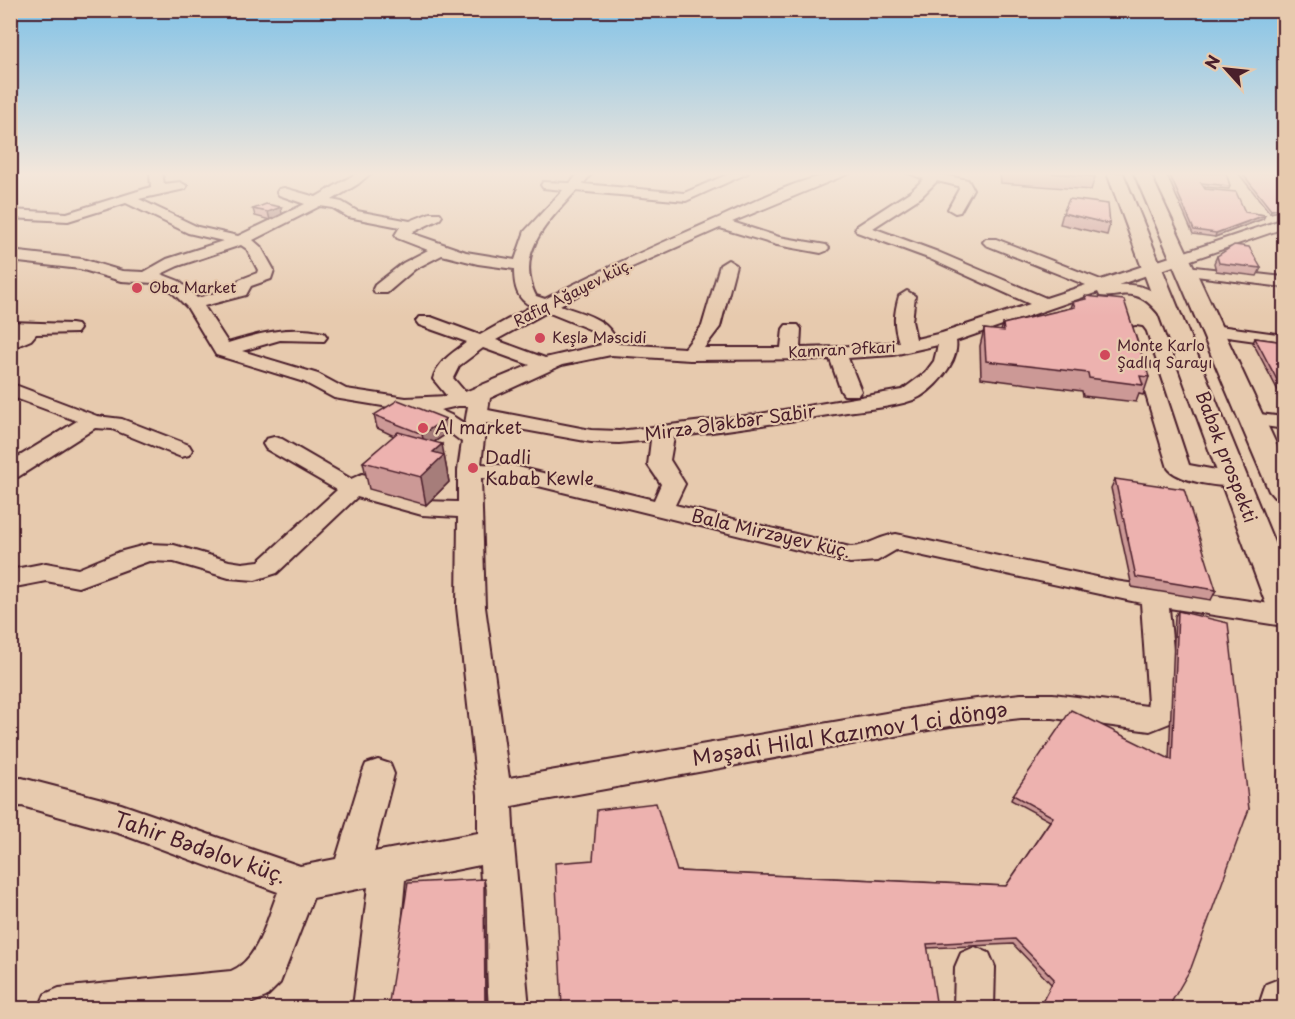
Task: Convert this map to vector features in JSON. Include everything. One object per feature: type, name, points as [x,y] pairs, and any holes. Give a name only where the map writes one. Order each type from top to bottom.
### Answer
[{"type":"main road","name":"Babək prospekti","points":[[1134,221],[1284,607]]},
{"type":"main road","name":"Babək prospekti","points":[[1163,221],[1284,491]]},
{"type":"main road","points":[[1283,1008],[1284,1002]]},
{"type":"street","points":[[173,221],[193,230],[240,240],[253,247],[267,273],[245,283],[240,291],[194,304]]},
{"type":"street","points":[[170,252],[240,240],[279,221]]},
{"type":"street","points":[[386,221],[409,227]]},
{"type":"street","points":[[424,221],[409,227],[402,234],[441,249],[503,264],[522,265]]},
{"type":"street","points":[[542,221],[532,231],[526,243],[522,265],[526,295],[529,299],[544,306],[600,327],[611,349]]},
{"type":"street","name":"Rafiq Ağayev küç.","points":[[474,413],[443,379],[445,371],[452,362],[480,342],[608,272],[725,221]]},
{"type":"street","points":[[875,221],[856,233],[933,255],[1052,301],[1076,299],[1120,289],[1136,290],[1153,296],[1171,317]]},
{"type":"street","points":[[720,223],[777,240],[822,248]]},
{"type":"street","points":[[1164,224],[1174,234],[1189,239],[1213,240],[1249,235],[1284,223]]},
{"type":"street","points":[[147,278],[193,230]]},
{"type":"street","name":"Kamran Əfkari","points":[[474,413],[545,364],[611,349],[690,354],[837,353],[910,346],[946,338],[1152,268],[1183,264],[1249,235]]},
{"type":"street","points":[[992,242],[1100,285]]},
{"type":"street","points":[[381,288],[409,266],[441,249]]},
{"type":"street","points":[[10,256],[82,264],[120,276],[147,278],[172,284],[194,304],[223,351],[311,378],[341,394],[405,404],[439,404],[474,413]]},
{"type":"street","points":[[1183,264],[1284,282]]},
{"type":"street","points":[[690,354],[711,327],[728,265]]},
{"type":"street","points":[[907,296],[901,318],[902,328],[910,346]]},
{"type":"street","points":[[425,321],[545,364]]},
{"type":"street","points":[[10,327],[30,329],[51,327],[71,330]]},
{"type":"street","points":[[10,344],[25,336],[30,329]]},
{"type":"street","points":[[790,353],[792,329]]},
{"type":"street","points":[[1212,330],[1284,340]]},
{"type":"street","points":[[223,351],[280,333],[291,332],[318,337]]},
{"type":"street","points":[[1136,332],[1179,468],[1187,472],[1234,480]]},
{"type":"street","name":"Mirzə Ələkbər Sabir","points":[[474,413],[591,436],[619,437],[766,419],[908,395],[932,377],[943,362],[948,348],[946,338]]},
{"type":"street","points":[[837,353],[851,391]]},
{"type":"street","points":[[10,389],[88,418],[92,422]]},
{"type":"street","points":[[405,404],[444,419],[474,413]]},
{"type":"street","points":[[474,413],[468,510],[471,607],[495,795],[496,846],[509,1008]]},
{"type":"street","points":[[1252,419],[1284,423]]},
{"type":"street","points":[[10,472],[92,422],[123,425],[181,450]]},
{"type":"street","points":[[662,508],[673,484],[671,477],[658,462],[664,432]]},
{"type":"street","points":[[274,444],[352,489],[422,508],[468,510]]},
{"type":"street","points":[[10,579],[53,572],[69,578],[79,578],[132,555],[146,552],[163,552],[238,570],[258,572],[268,567],[379,465]]},
{"type":"street","name":"Bala Mirzəyev küç.","points":[[469,470],[514,473],[850,555],[868,555],[889,543],[896,542],[1154,597],[1284,616]]},
{"type":"street","name":"Məşədi Hilal Kazımov 1 ci döngə","points":[[495,795],[950,714],[1021,705],[1053,706],[1150,719],[1159,714],[1163,703],[1154,597]]},
{"type":"street","points":[[350,873],[378,774]]},
{"type":"street","name":"Tahir Bədəlov küç.","points":[[10,793],[22,792],[121,819],[300,883],[496,846]]},
{"type":"street","points":[[371,1008],[374,999],[388,867]]},
{"type":"street","points":[[59,1008],[231,991],[252,983],[266,969],[300,883]]},
{"type":"street","points":[[974,1008],[975,967]]},
{"type":"building","points":[[1095,221],[1110,221],[1110,224]]},
{"type":"building","points":[[1190,221],[1250,221],[1216,233],[1194,230]]},
{"type":"building","points":[[1234,245],[1249,247],[1261,268],[1219,263],[1217,256]]},
{"type":"building","points":[[1085,296],[1124,300],[1149,377],[1140,376],[1143,385],[1089,378],[1088,373],[986,361],[984,329],[1004,331],[1003,324],[1075,307],[1073,302],[1086,299]]},
{"type":"building","points":[[1255,338],[1284,342],[1284,393]]},
{"type":"building","points":[[398,400],[446,419],[422,434],[374,415]]},
{"type":"building","points":[[398,432],[442,444],[433,452],[444,455],[421,477],[363,462]]},
{"type":"building","points":[[1115,479],[1184,489],[1216,590],[1136,577]]},
{"type":"building","points":[[1178,611],[1228,623],[1249,809],[1191,968],[1168,1008],[1039,1008],[1054,979],[1015,939],[927,944],[937,1008],[562,1008],[555,863],[593,860],[597,810],[656,803],[677,871],[1006,886],[1053,817],[1013,795],[1071,710],[1172,760]]},
{"type":"building","points":[[484,879],[485,1008],[388,1008],[408,883]]},
{"type":"place","name":"Oba Market","points":[[137,288]]},
{"type":"place","name":"Keşlə Məscidi","points":[[540,338]]},
{"type":"place","name":"Monte Karlo Şadlıq Sarayı","points":[[1105,355]]},
{"type":"place","name":"Al market","points":[[423,428]]},
{"type":"place","name":"Dadli Kabab Kewle","points":[[473,468]]}]
